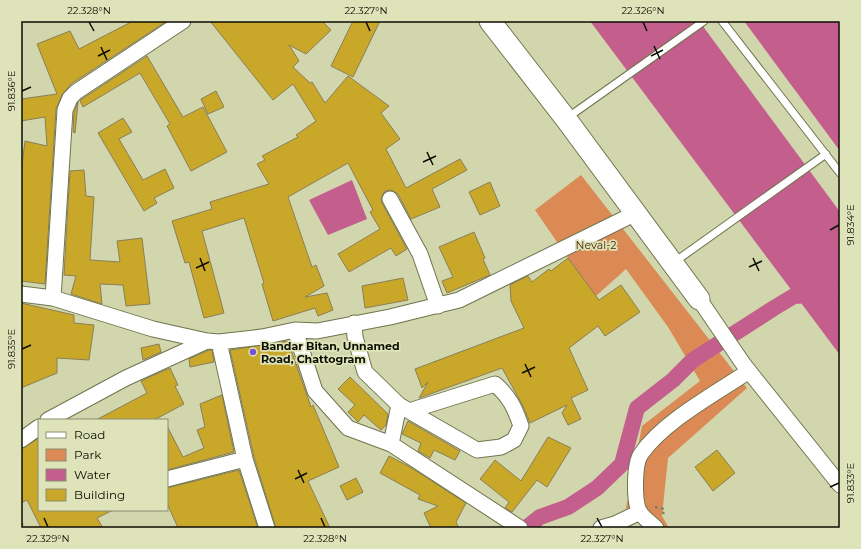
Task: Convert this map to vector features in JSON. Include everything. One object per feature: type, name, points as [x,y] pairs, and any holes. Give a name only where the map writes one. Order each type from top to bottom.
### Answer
[{"type":"main road","points":[[490,21],[566,119],[634,214],[673,263],[699,299]]},
{"type":"street","points":[[53,298],[65,110],[70,98],[76,92],[183,21]]},
{"type":"street","points":[[390,199],[420,254],[438,306]]},
{"type":"street","points":[[21,294],[53,298],[153,329],[213,342],[262,338],[295,330],[317,331],[438,306],[459,300],[634,214]]},
{"type":"street","points":[[699,299],[746,368],[840,485]]},
{"type":"street","points":[[354,323],[355,336],[366,372],[404,408],[477,450],[502,447],[514,440],[521,426],[514,406],[505,393],[495,384],[404,408]]},
{"type":"street","points":[[295,330],[316,391],[348,428],[391,444],[520,528]]},
{"type":"street","points":[[50,419],[126,378],[213,342]]},
{"type":"street","points":[[213,342],[245,459],[267,528]]},
{"type":"street","points":[[656,528],[640,512],[636,503],[636,481],[640,455],[665,428],[746,368]]},
{"type":"street","points":[[391,444],[404,408]]},
{"type":"street","points":[[21,440],[38,428]]},
{"type":"street","points":[[168,479],[245,459]]},
{"type":"street","points":[[601,528],[615,524],[640,512]]},
{"type":"lane","points":[[722,21],[840,173]]},
{"type":"lane","points":[[566,119],[702,23]]},
{"type":"lane","points":[[673,263],[826,154]]},
{"type":"path","points":[[21,523],[26,528]]},
{"type":"green space","name":"Neval-2","points":[[581,175],[747,388],[668,458],[662,516],[669,528],[643,528],[626,508],[642,426],[700,381],[668,327],[626,269],[596,296],[535,210]]},
{"type":"water","points":[[590,21],[840,21],[840,355]]},
{"type":"water","points":[[352,180],[367,219],[328,235],[309,200]]},
{"type":"pier","points":[[699,21],[744,21],[840,151],[840,212]]},
{"type":"building","points":[[133,21],[167,21],[71,84],[62,95],[56,109],[45,284],[21,281],[21,172],[25,141],[47,146],[45,117],[21,121],[21,99],[57,94],[37,44],[70,31],[79,49]]},
{"type":"building","points":[[210,21],[322,21],[331,30],[306,54],[289,45],[299,61],[293,67],[310,83],[312,82],[325,103],[348,76],[389,106],[381,113],[400,139],[386,149],[406,188],[460,159],[467,170],[432,189],[440,207],[411,219],[398,194],[391,190],[385,191],[381,198],[382,203],[407,249],[396,256],[391,248],[349,272],[338,254],[380,229],[370,212],[373,210],[348,163],[288,197],[312,267],[316,265],[324,286],[305,297],[327,293],[333,310],[318,316],[315,308],[273,321],[262,284],[264,283],[244,218],[202,231],[224,313],[204,318],[189,262],[185,263],[172,221],[212,209],[210,202],[269,184],[257,164],[265,160],[262,156],[298,137],[296,135],[316,121],[293,84],[273,100]]},
{"type":"building","points":[[353,21],[380,21],[353,77],[331,66]]},
{"type":"building","points":[[147,56],[183,117],[203,107],[227,152],[191,171],[167,126],[170,124],[140,73],[83,107],[80,101],[82,99]]},
{"type":"building","points":[[216,91],[224,107],[208,114],[201,99]]},
{"type":"building","points":[[78,102],[75,133],[73,132],[74,112]]},
{"type":"building","points":[[123,118],[132,132],[119,139],[143,180],[165,169],[174,188],[154,198],[157,203],[144,211],[98,133]]},
{"type":"building","points":[[84,170],[86,196],[94,197],[90,260],[120,262],[117,241],[142,238],[150,304],[126,306],[123,285],[100,284],[102,304],[71,294],[76,276],[64,275],[70,171]]},
{"type":"building","points":[[490,182],[500,206],[480,215],[469,192]]},
{"type":"building","points":[[474,232],[485,258],[483,259],[490,275],[447,293],[442,281],[453,277],[439,247]]},
{"type":"building","points":[[568,258],[599,300],[621,285],[640,312],[605,336],[598,326],[569,348],[588,390],[571,398],[581,419],[568,425],[562,413],[567,405],[530,423],[522,404],[502,368],[419,398],[428,382],[422,388],[415,369],[524,328],[511,301],[510,285],[528,276],[532,282],[549,269],[551,271]]},
{"type":"building","points":[[403,278],[408,300],[365,308],[362,286]]},
{"type":"building","points":[[21,303],[74,315],[74,323],[94,325],[89,360],[57,358],[57,373],[21,388]]},
{"type":"building","points":[[288,341],[311,407],[313,405],[339,467],[308,481],[330,528],[276,528],[254,457],[230,350]]},
{"type":"building","points":[[159,344],[161,352],[143,360],[141,348]]},
{"type":"building","points":[[212,350],[214,362],[190,367],[189,359]]},
{"type":"building","points":[[170,368],[178,385],[175,386],[184,404],[156,419],[98,419],[147,393],[141,381]]},
{"type":"building","points":[[350,377],[388,414],[386,425],[381,430],[364,415],[358,422],[348,412],[355,405],[338,389]]},
{"type":"building","points":[[222,395],[234,452],[168,470],[168,428],[183,457],[204,448],[197,430],[205,427],[200,404]]},
{"type":"building","points":[[408,421],[460,451],[455,460],[434,450],[430,458],[418,451],[421,443],[402,434]]},
{"type":"building","points":[[548,437],[571,448],[547,487],[537,480],[512,512],[505,508],[509,502],[480,479],[495,460],[521,481]]},
{"type":"building","points":[[38,439],[38,511],[111,511],[97,518],[103,528],[41,528],[27,500],[21,503],[21,449]]},
{"type":"building","points":[[717,450],[735,473],[713,491],[695,467]]},
{"type":"building","points":[[389,456],[410,467],[466,503],[456,522],[459,528],[431,528],[424,513],[438,506],[418,499],[420,495],[380,473]]},
{"type":"building","points":[[239,470],[258,528],[178,528],[168,505],[168,488]]},
{"type":"building","points":[[356,478],[363,492],[347,500],[340,486]]},
{"type":"waterway","points":[[526,528],[540,517],[568,507],[597,488],[622,464],[637,408],[673,380],[693,360],[794,296],[840,293]]},
{"type":"place","name":"Bandar Bitan, Unnamed Road, Chattogram","points":[[253,352]]}]
